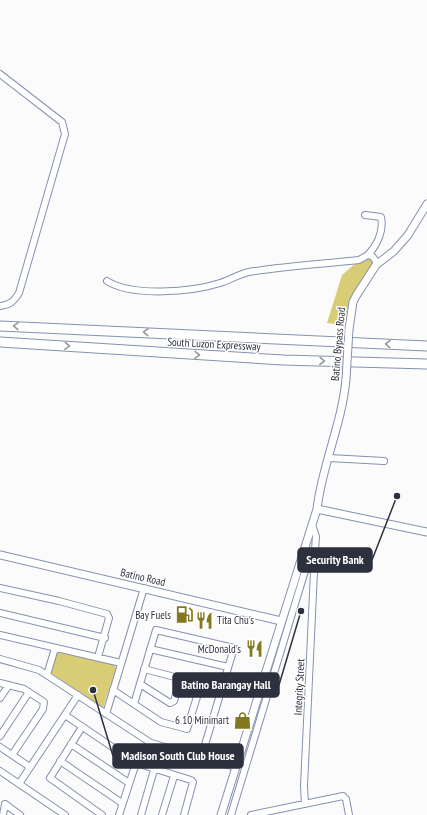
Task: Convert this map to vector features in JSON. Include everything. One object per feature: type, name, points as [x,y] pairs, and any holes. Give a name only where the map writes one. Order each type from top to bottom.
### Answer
[{"type":"highway","name":"South Luzon Expressway","points":[[0,326],[427,346]]},
{"type":"highway","name":"South Luzon Expressway","points":[[0,342],[283,360],[425,364]]},
{"type":"main road","name":"Batino Bypass Road","points":[[222,815],[235,767],[317,509],[319,492],[342,411],[346,379],[349,329],[353,302],[376,265],[394,251],[408,235],[427,204]]},
{"type":"main road","points":[[317,509],[427,532]]},
{"type":"main road","name":"Batino Road","points":[[0,555],[281,621]]},
{"type":"street","points":[[0,74],[62,122],[65,134],[19,292],[11,302],[0,306]]},
{"type":"street","points":[[107,281],[114,286],[128,290],[157,292],[220,283],[247,272],[358,260],[368,255],[374,249],[383,227],[381,217],[365,215]]},
{"type":"street","points":[[368,255],[372,256],[376,265]]},
{"type":"street","points":[[329,458],[384,461]]},
{"type":"street","name":"Integrity Street","points":[[305,804],[304,786],[316,536],[312,525]]},
{"type":"street","points":[[231,815],[308,561],[315,550]]},
{"type":"street","points":[[0,588],[105,613],[109,618],[105,638],[98,657]]},
{"type":"street","points":[[106,714],[144,588]]},
{"type":"street","points":[[0,613],[105,638]]},
{"type":"street","points":[[134,704],[156,630],[234,648],[201,758]]},
{"type":"street","points":[[0,635],[121,663]]},
{"type":"street","points":[[47,675],[55,648]]},
{"type":"street","points":[[150,649],[228,668]]},
{"type":"street","points":[[0,659],[32,667],[47,675],[152,744],[235,767]]},
{"type":"street","points":[[144,669],[221,689]]},
{"type":"street","points":[[140,684],[170,703],[174,701],[181,679]]},
{"type":"street","points":[[0,683],[30,692],[44,702],[45,705],[12,755]]},
{"type":"street","points":[[113,690],[161,722],[187,729],[201,684]]},
{"type":"street","points":[[0,698],[9,685]]},
{"type":"street","points":[[0,736],[30,692]]},
{"type":"street","points":[[19,784],[78,695]]},
{"type":"street","points":[[65,715],[136,763],[194,782],[184,815]]},
{"type":"street","points":[[82,727],[52,773],[51,780],[102,815]]},
{"type":"street","points":[[71,744],[129,783]]},
{"type":"street","points":[[0,747],[30,767]]},
{"type":"street","points":[[60,761],[122,804]]},
{"type":"street","points":[[119,815],[136,763]]},
{"type":"street","points":[[141,815],[154,770]]},
{"type":"street","points":[[0,771],[65,815]]},
{"type":"street","points":[[162,815],[174,776]]},
{"type":"street","points":[[251,815],[343,796],[346,799],[349,815]]},
{"type":"street","points":[[3,815],[5,804],[20,815]]},
{"type":"shaded area","points":[[371,250],[379,263],[350,298],[344,325],[327,323],[342,275]]},
{"type":"shaded area","points":[[57,651],[114,664],[116,668],[103,708],[51,673]]},
{"type":"place","name":"Security Bank","points":[[397,496]]},
{"type":"place","name":"Batino Barangay Hall","points":[[301,611]]},
{"type":"place","name":"Bay Fuels","points":[[184,615]]},
{"type":"place","name":"Tita Chu's","points":[[204,620]]},
{"type":"place","name":"McDonald's","points":[[254,649]]},
{"type":"place","name":"Madison South Club House","points":[[93,690]]},
{"type":"place","name":"6 10 Minimart","points":[[242,720]]}]
